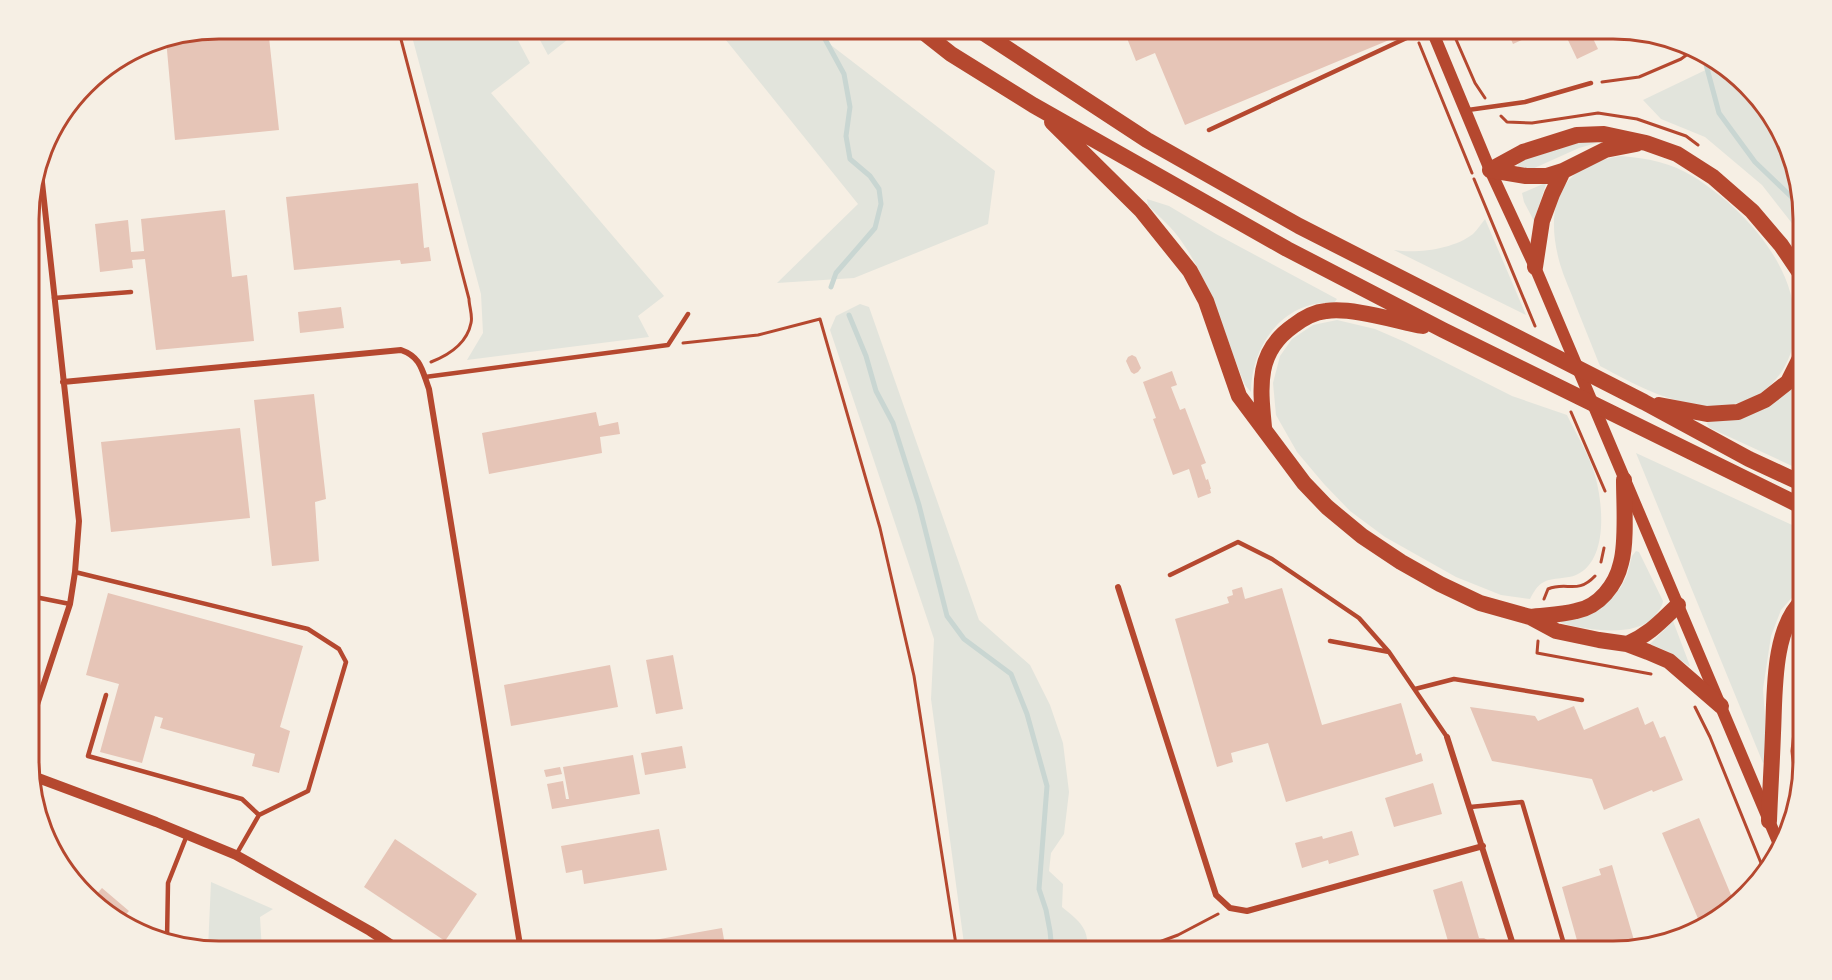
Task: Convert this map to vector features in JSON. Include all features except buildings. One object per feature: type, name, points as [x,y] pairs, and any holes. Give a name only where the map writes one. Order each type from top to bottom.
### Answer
[{"type":"highway","points":[[932,39],[951,54],[1034,105],[1287,249],[1443,330],[1793,502]]},
{"type":"highway","points":[[993,39],[1147,140],[1299,226],[1644,402],[1749,459],[1793,479]]},
{"type":"highway","points":[[1034,105],[1141,210],[1190,271],[1206,301],[1239,396],[1284,458],[1327,507],[1362,536],[1440,584],[1480,603],[1530,617],[1556,631],[1627,644],[1669,661],[1721,706]]},
{"type":"highway","points":[[1490,170],[1523,152],[1577,135],[1604,135],[1646,143],[1677,154],[1713,177],[1752,211],[1793,263]]},
{"type":"highway","points":[[1490,170],[1526,176],[1547,176],[1563,171],[1605,150],[1646,143]]},
{"type":"highway","points":[[1535,267],[1542,221],[1563,171]]},
{"type":"highway","points":[[1264,428],[1262,371],[1269,352],[1281,334],[1302,319],[1326,311],[1355,312],[1443,330]]},
{"type":"highway","points":[[1644,402],[1707,414],[1738,412],[1765,400],[1788,382],[1793,372]]},
{"type":"highway","points":[[1530,617],[1576,611],[1590,606],[1605,594],[1616,580],[1622,562],[1624,480]]},
{"type":"highway","points":[[1627,644],[1642,638],[1655,628],[1677,605]]},
{"type":"highway","points":[[1769,821],[1776,668],[1784,633],[1793,614]]},
{"type":"main road","points":[[1435,39],[1490,170],[1535,267],[1775,837]]},
{"type":"street","points":[[39,699],[70,604],[79,521],[42,188]]},
{"type":"street","points":[[63,382],[401,350],[412,354],[421,365],[429,389],[519,941]]},
{"type":"street","points":[[1118,587],[1216,895],[1230,908],[1246,911],[1483,846]]},
{"type":"street","points":[[1447,737],[1512,941]]},
{"type":"street","points":[[41,779],[236,855],[386,941]]},
{"type":"lane","points":[[1209,130],[1303,88],[1403,39]]},
{"type":"lane","points":[[1465,110],[1525,102],[1591,83]]},
{"type":"lane","points":[[54,298],[131,292]]},
{"type":"lane","points":[[425,377],[668,345],[688,314]]},
{"type":"lane","points":[[1170,575],[1238,542],[1272,559],[1359,618],[1389,652],[1447,737]]},
{"type":"lane","points":[[75,572],[308,629],[339,649],[346,662],[308,791],[259,815],[236,855]]},
{"type":"lane","points":[[39,598],[70,604]]},
{"type":"lane","points":[[1330,641],[1389,652]]},
{"type":"lane","points":[[1415,689],[1454,680],[1582,700]]},
{"type":"lane","points":[[106,695],[88,756],[242,799],[259,815]]},
{"type":"lane","points":[[1470,807],[1522,802],[1563,941]]},
{"type":"lane","points":[[167,933],[168,883],[187,835]]},
{"type":"path","points":[[402,39],[472,322],[464,339],[446,356],[421,365]]},
{"type":"path","points":[[1417,39],[1506,257]]},
{"type":"path","points":[[1591,83],[1639,77],[1686,55]]},
{"type":"path","points":[[668,345],[758,335],[820,319],[880,528],[914,676],[955,941]]},
{"type":"path","points":[[1593,464],[1605,487],[1606,498]]},
{"type":"path","points":[[1545,594],[1548,589],[1555,586],[1570,588],[1586,585],[1596,576],[1606,543]]},
{"type":"path","points":[[1537,654],[1657,675]]},
{"type":"path","points":[[1692,701],[1710,737],[1761,863]]},
{"type":"path","points":[[1793,742],[1793,761]]},
{"type":"path","points":[[1160,941],[1230,908]]},
{"type":"shaded area","points":[[413,39],[517,39],[530,63],[491,93],[664,296],[638,316],[649,337],[467,360],[483,333],[481,294]]},
{"type":"shaded area","points":[[539,39],[568,39],[548,55]]},
{"type":"shaded area","points":[[725,39],[823,39],[995,171],[988,224],[854,278],[777,283],[858,204]]},
{"type":"shaded area","points":[[1710,68],[1732,84],[1756,110],[1779,150],[1787,173],[1793,225],[1762,185],[1705,137],[1661,119],[1643,100]]},
{"type":"shaded area","points":[[1587,140],[1607,140],[1579,148],[1530,170],[1520,169],[1518,166],[1519,161]]},
{"type":"shaded area","points":[[1621,156],[1650,160],[1686,172],[1734,208],[1769,248],[1782,270],[1791,294],[1793,343],[1786,364],[1768,388],[1742,402],[1728,405],[1691,404],[1651,391],[1600,366],[1562,269],[1555,243],[1554,224],[1561,192],[1570,179],[1583,169],[1600,161]]},
{"type":"shaded area","points":[[1546,184],[1534,221],[1522,193]]},
{"type":"shaded area","points":[[1147,199],[1169,206],[1337,299],[1334,303],[1316,304],[1300,309],[1286,317],[1274,329],[1257,358],[1251,392],[1245,385],[1202,276],[1182,242],[1148,205]]},
{"type":"shaded area","points":[[1485,219],[1526,315],[1394,250],[1424,251],[1446,247],[1473,234]]},
{"type":"shaded area","points":[[860,304],[869,307],[979,620],[1030,665],[1050,705],[1063,743],[1069,792],[1064,834],[1051,853],[1049,871],[1063,884],[1062,907],[1082,925],[1087,941],[964,941],[931,699],[934,639],[830,330],[836,316]]},
{"type":"shaded area","points":[[1337,320],[1375,329],[1512,396],[1567,415],[1584,448],[1597,481],[1601,511],[1599,543],[1587,567],[1574,576],[1542,583],[1530,599],[1501,595],[1456,577],[1385,537],[1350,511],[1297,452],[1276,415],[1273,383],[1280,356],[1292,339],[1313,325]]},
{"type":"shaded area","points":[[1793,370],[1793,466],[1710,428],[1707,424],[1708,421],[1723,421]]},
{"type":"shaded area","points":[[1636,453],[1793,525],[1793,596],[1781,610],[1771,636],[1763,689],[1768,760],[1763,763]]},
{"type":"shaded area","points":[[1636,551],[1639,552],[1663,601],[1654,617],[1645,624],[1622,630],[1596,630],[1561,623],[1561,620],[1613,597],[1627,575],[1632,556]]},
{"type":"shaded area","points":[[1673,621],[1690,666],[1669,652],[1650,644]]},
{"type":"shaded area","points":[[211,882],[273,909],[260,917],[261,941],[208,940]]},
{"type":"waterway","points":[[825,39],[844,74],[850,107],[846,136],[850,159],[870,176],[879,189],[881,204],[875,228],[836,273],[831,287]]},
{"type":"waterway","points":[[1706,65],[1719,113],[1755,162],[1791,197]]},
{"type":"waterway","points":[[849,315],[866,356],[876,391],[893,423],[919,505],[947,616],[964,639],[1011,674],[1027,714],[1047,786],[1039,889],[1046,910],[1051,941]]}]
